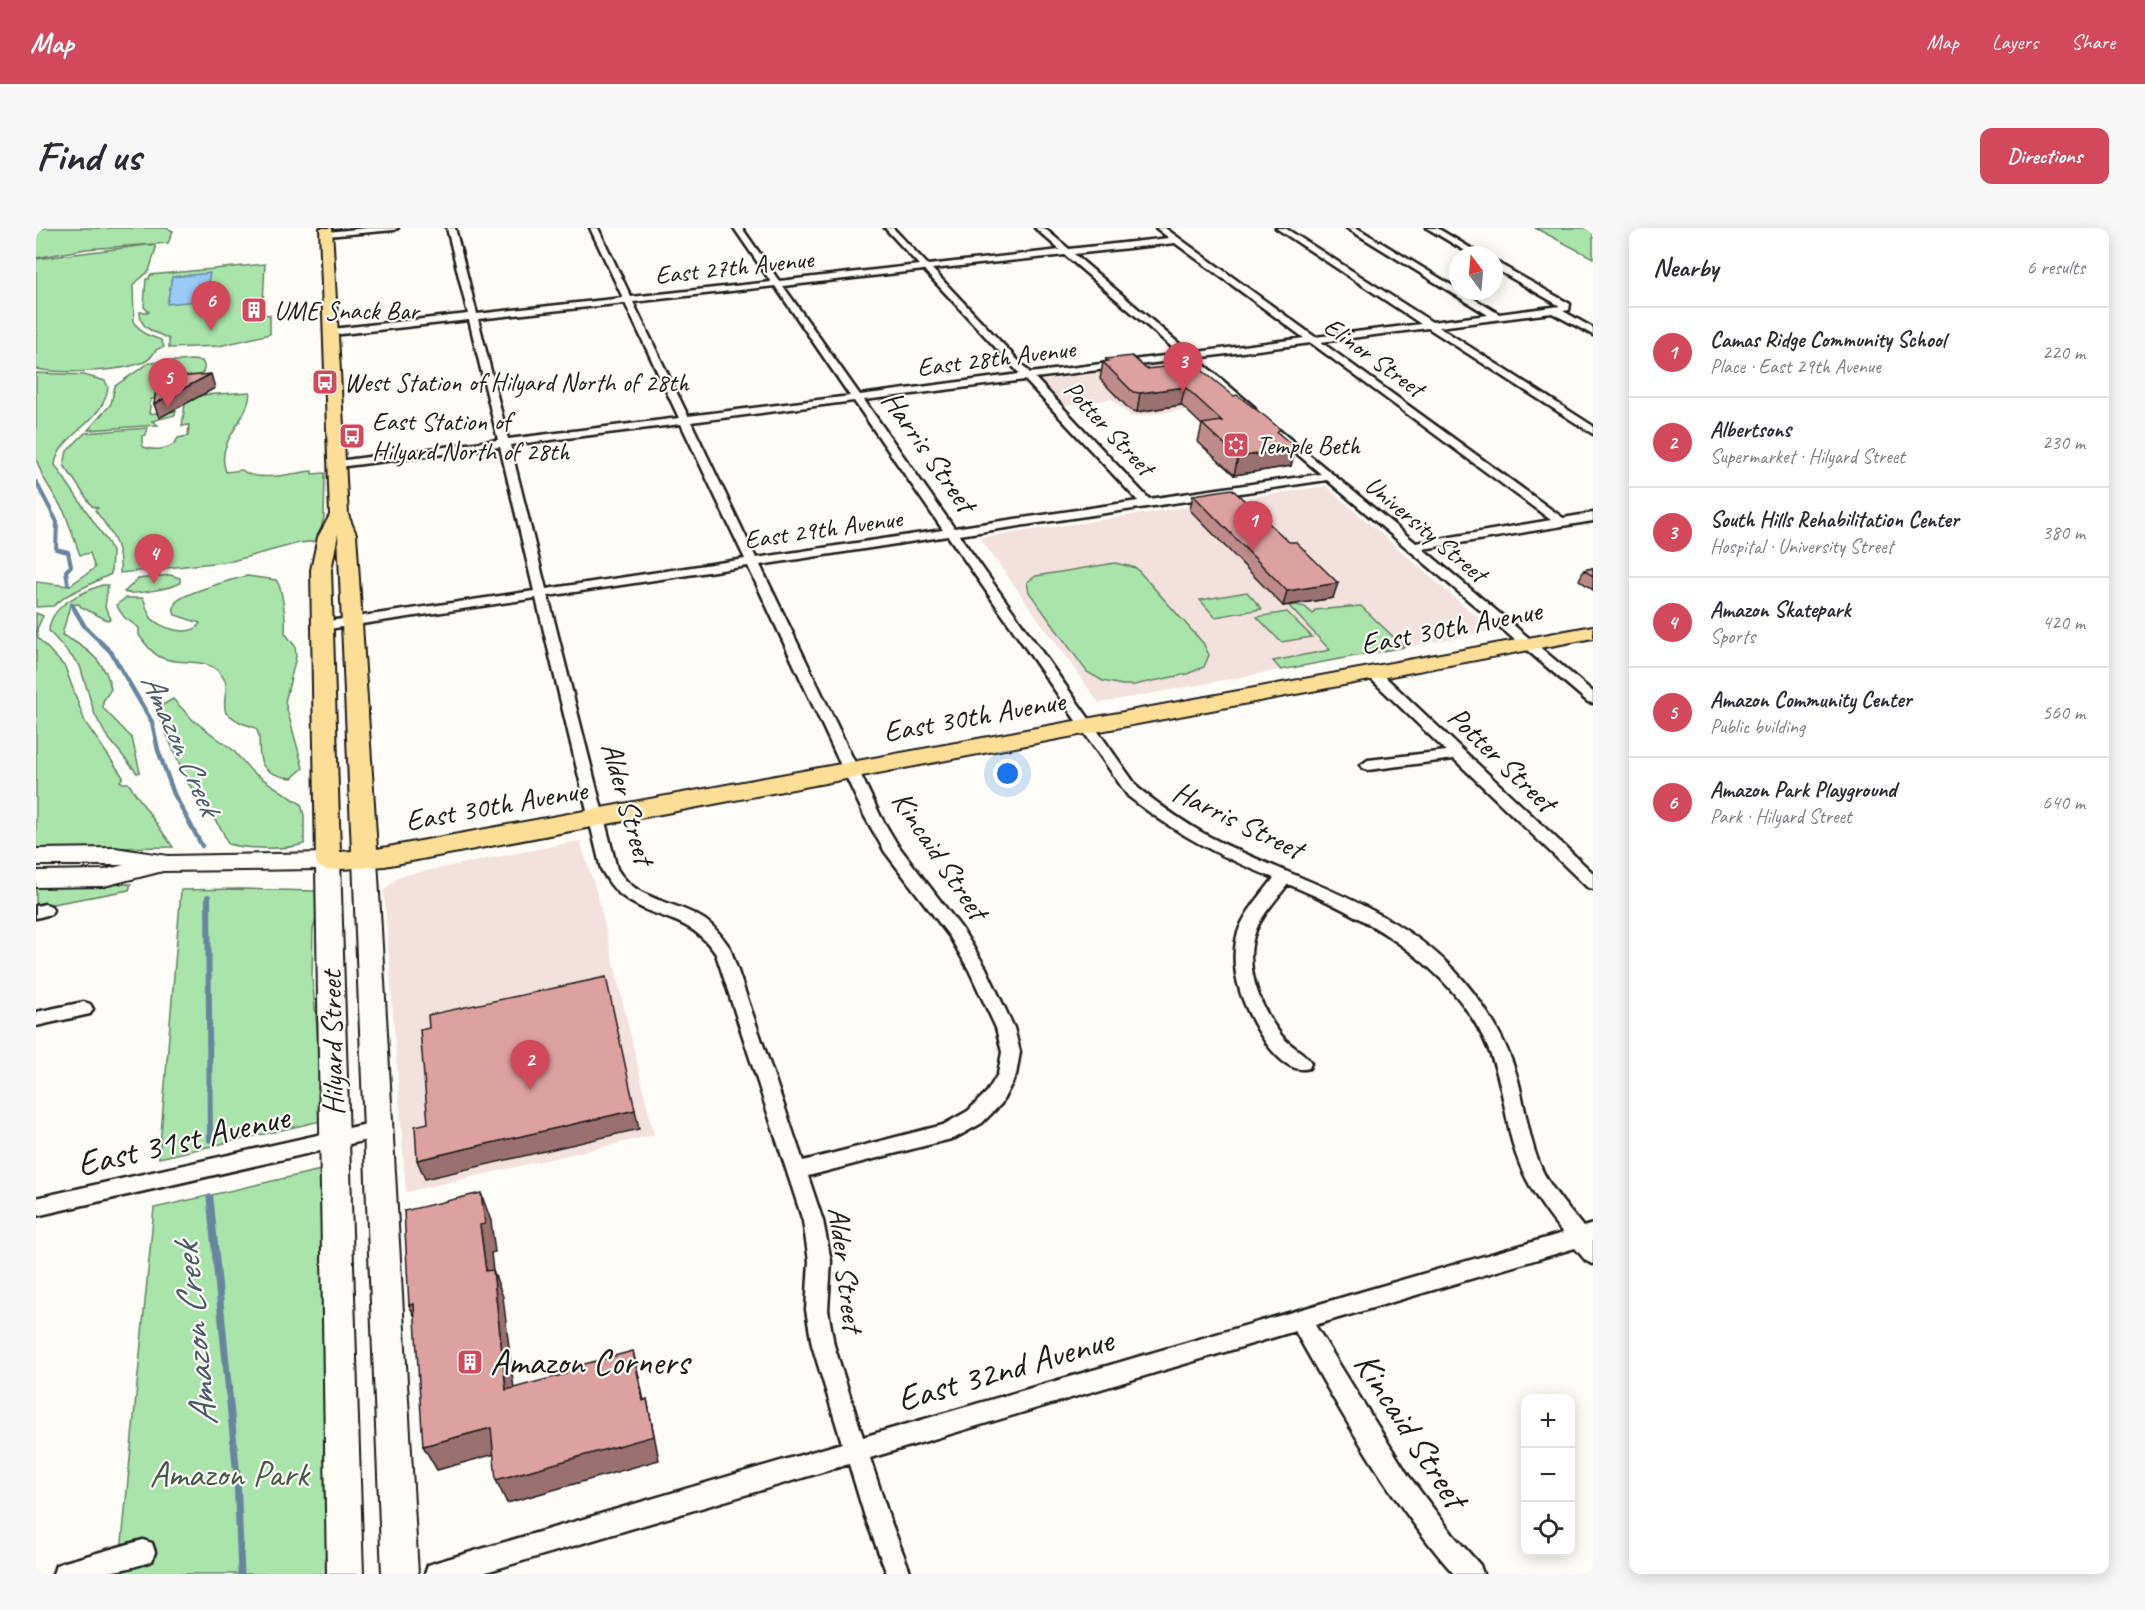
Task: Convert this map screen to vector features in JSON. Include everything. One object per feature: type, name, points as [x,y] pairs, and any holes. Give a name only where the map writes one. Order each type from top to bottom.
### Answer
[{"type":"main road","name":"Hilyard Street","points":[[327,231],[339,515],[347,534],[380,1129],[382,1232],[400,1574]]},
{"type":"main road","name":"Hilyard Street","points":[[339,515],[327,537],[322,562],[322,626],[345,1574]]},
{"type":"main road","name":"East 30th Avenue","points":[[328,861],[365,859],[596,819],[1593,632]]},
{"type":"main road","points":[[36,857],[115,856],[168,864],[328,861]]},
{"type":"main road","points":[[36,879],[104,878],[168,864]]},
{"type":"street","points":[[327,231],[394,228]]},
{"type":"street","name":"Alder Street","points":[[452,228],[609,869],[616,884],[630,895],[694,921],[712,935],[724,953],[813,1221],[820,1261],[817,1310],[823,1344],[877,1517],[899,1574]]},
{"type":"street","name":"Kincaid Street","points":[[594,228],[873,817],[891,848],[950,925],[977,968],[1005,1028],[1011,1052],[1007,1076],[994,1098],[975,1117],[948,1132],[796,1171]]},
{"type":"street","name":"Harris Street","points":[[738,228],[1117,772],[1149,807],[1173,825],[1198,838],[1356,906],[1396,930],[1431,958],[1463,990],[1488,1027],[1505,1068],[1530,1167],[1543,1190],[1586,1235],[1593,1254]]},
{"type":"street","name":"Potter Street","points":[[889,228],[1146,503]]},
{"type":"street","name":"University Street","points":[[1039,228],[1593,699]]},
{"type":"street","name":"Elinor Street","points":[[1160,228],[1562,522]]},
{"type":"street","points":[[1280,228],[1593,431]]},
{"type":"street","points":[[1351,228],[1498,317]]},
{"type":"street","points":[[1431,228],[1462,246]]},
{"type":"street","name":"East 27th Avenue","points":[[332,332],[1177,240]]},
{"type":"street","points":[[1503,269],[1568,306],[1554,310]]},
{"type":"street","points":[[1554,310],[1593,332]]},
{"type":"street","name":"East 28th Avenue","points":[[338,464],[1554,310]]},
{"type":"street","name":"East 29th Avenue","points":[[322,626],[1330,476]]},
{"type":"street","points":[[1413,547],[1593,517]]},
{"type":"street","name":"Potter Street","points":[[1374,674],[1593,883]]},
{"type":"street","points":[[1368,765],[1457,754]]},
{"type":"street","points":[[1285,876],[1259,909],[1245,938],[1243,969],[1253,1003],[1276,1045],[1302,1063]]},
{"type":"street","points":[[36,1019],[84,1009]]},
{"type":"street","name":"East 31st Avenue","points":[[36,1207],[380,1129]]},
{"type":"street","name":"East 32nd Avenue","points":[[437,1574],[1586,1235]]},
{"type":"street","name":"Kincaid Street","points":[[1299,1319],[1367,1435],[1408,1498],[1471,1574]]},
{"type":"street","points":[[65,1574],[143,1552]]},
{"type":"shaded area","points":[[1176,362],[1182,364],[1230,404],[1131,417],[1112,399],[1065,406],[1041,381]]},
{"type":"shaded area","points":[[1326,486],[1493,631],[1099,703],[980,538]]},
{"type":"shaded area","points":[[580,841],[598,897],[654,1135],[406,1192],[384,890],[400,876]]},
{"type":"green space","points":[[36,228],[166,228],[173,231],[168,243],[86,249],[36,258]]},
{"type":"green space","points":[[1535,228],[1593,228],[1593,258]]},
{"type":"green space","points":[[154,245],[156,248],[149,271],[133,285],[134,323],[145,334],[161,340],[164,347],[144,362],[120,368],[75,372],[36,369],[36,259]]},
{"type":"green space","points":[[265,264],[263,302],[259,303],[259,307],[248,308],[247,313],[270,315],[270,334],[219,346],[169,348],[169,339],[150,330],[143,323],[140,312],[149,312],[144,307],[146,279],[149,279],[150,275]]},
{"type":"green space","points":[[202,361],[204,368],[202,373],[188,382],[156,392],[154,399],[151,399],[149,414],[176,411],[175,415],[152,421],[158,425],[88,430],[111,404],[115,386],[149,363]]},
{"type":"green space","points":[[36,373],[84,375],[105,381],[108,387],[99,410],[64,445],[55,465],[109,544],[112,552],[111,574],[68,595],[53,606],[36,607],[36,582],[69,586],[95,568],[90,553],[80,555],[65,513],[43,477],[36,459]]},
{"type":"green space","points":[[250,392],[244,413],[225,450],[226,472],[242,470],[248,474],[265,477],[312,471],[312,474],[325,473],[324,517],[318,541],[299,543],[232,561],[120,573],[117,547],[95,510],[98,508],[92,506],[64,465],[67,451],[85,433],[147,428],[146,435],[142,436],[142,446],[157,449],[167,447],[178,438],[188,436],[189,425],[182,426],[185,404],[201,395]]},
{"type":"green space","points":[[1115,563],[1136,568],[1203,643],[1209,655],[1204,667],[1187,674],[1134,685],[1103,681],[1087,672],[1029,592],[1027,582],[1036,576]]},
{"type":"green space","points":[[170,575],[180,578],[180,583],[152,591],[124,592],[138,579]]},
{"type":"green space","points":[[247,576],[276,580],[282,597],[285,633],[295,646],[296,657],[285,702],[303,768],[292,778],[267,770],[262,763],[258,733],[255,728],[226,713],[226,685],[217,670],[203,663],[170,660],[158,656],[139,635],[139,628],[124,617],[116,605],[126,598],[143,598],[154,620],[167,628],[190,630],[196,628],[200,623],[175,615],[176,602],[199,591]]},
{"type":"green space","points":[[102,585],[108,585],[105,607],[111,619],[107,620],[79,604],[70,605],[62,635],[87,650],[105,671],[111,689],[103,701],[103,708],[132,738],[140,772],[137,773],[106,735],[95,715],[80,666],[49,631],[55,614],[61,607],[76,596]]},
{"type":"green space","points":[[1247,592],[1262,609],[1215,617],[1200,600]]},
{"type":"green space","points":[[1289,606],[1305,607],[1313,614],[1315,610],[1361,606],[1404,647],[1281,670],[1273,661],[1330,650]]},
{"type":"green space","points":[[1287,612],[1312,637],[1281,642],[1257,617]]},
{"type":"green space","points":[[36,613],[43,616],[37,629],[38,638],[65,667],[85,722],[123,777],[120,781],[128,783],[173,847],[36,849]]},
{"type":"green space","points":[[173,699],[193,720],[233,750],[252,772],[301,804],[304,815],[304,844],[266,848],[228,844],[222,830],[188,783],[158,715],[159,707]]},
{"type":"green space","points":[[131,884],[129,890],[36,907],[36,885]]},
{"type":"green space","points":[[181,890],[315,891],[319,896],[318,914],[313,929],[312,977],[323,1088],[321,1121],[159,1158]]},
{"type":"green space","name":"Amazon Park","points":[[321,1170],[331,1574],[119,1574],[154,1208]]},
{"type":"water","points":[[210,273],[207,286],[210,287],[208,300],[167,304],[172,277]]},
{"type":"building","points":[[1132,356],[1146,369],[1194,364],[1234,396],[1237,395],[1266,417],[1280,429],[1277,432],[1296,448],[1238,457],[1202,424],[1222,421],[1185,387],[1133,392],[1103,362],[1108,361],[1106,359]]},
{"type":"building","points":[[211,374],[154,404],[158,379]]},
{"type":"building","points":[[1232,489],[1289,542],[1296,542],[1338,583],[1287,591],[1193,495]]},
{"type":"building","points":[[1593,568],[1593,576],[1584,570]]},
{"type":"building","points":[[606,977],[635,1110],[417,1160],[415,1126],[428,1123],[420,1030],[429,1028],[428,1015]]},
{"type":"building","name":"Amazon Corners","points":[[481,1193],[485,1224],[480,1225],[486,1271],[493,1270],[506,1390],[566,1374],[566,1369],[633,1351],[643,1401],[647,1399],[654,1436],[496,1480],[491,1428],[423,1446],[414,1304],[409,1305],[404,1211]]},
{"type":"waterway","name":"Amazon Creek","points":[[36,482],[57,522],[56,549],[68,552],[71,566],[66,571],[68,585]]},
{"type":"waterway","name":"Amazon Creek","points":[[72,605],[85,627],[111,652],[152,722],[158,750],[174,794],[202,846]]},
{"type":"waterway","name":"Amazon Creek","points":[[208,897],[210,1140]]},
{"type":"waterway","name":"Amazon Creek","points":[[210,1198],[237,1476],[241,1574]]},
{"type":"place","name":"UME Snack Bar","points":[[254,310]]},
{"type":"place","name":"Amazon Park Playground","points":[[211,331]]},
{"type":"place","name":"West Station of Hilyard North of 28th","points":[[325,382]]},
{"type":"place","name":"South Hills Rehabilitation Center","points":[[1183,392]]},
{"type":"place","name":"Amazon Community Center","points":[[168,408]]},
{"type":"place","name":"East Station of Hilyard North of 28th","points":[[352,436]]},
{"type":"place","name":"Temple Beth","points":[[1236,445]]},
{"type":"place","name":"Camas Ridge Community School","points":[[1253,551]]},
{"type":"place","name":"Amazon Skatepark","points":[[154,584]]},
{"type":"place","name":"Albertsons","points":[[530,1090]]},
{"type":"place","name":"Amazon Corners","points":[[470,1362]]}]
